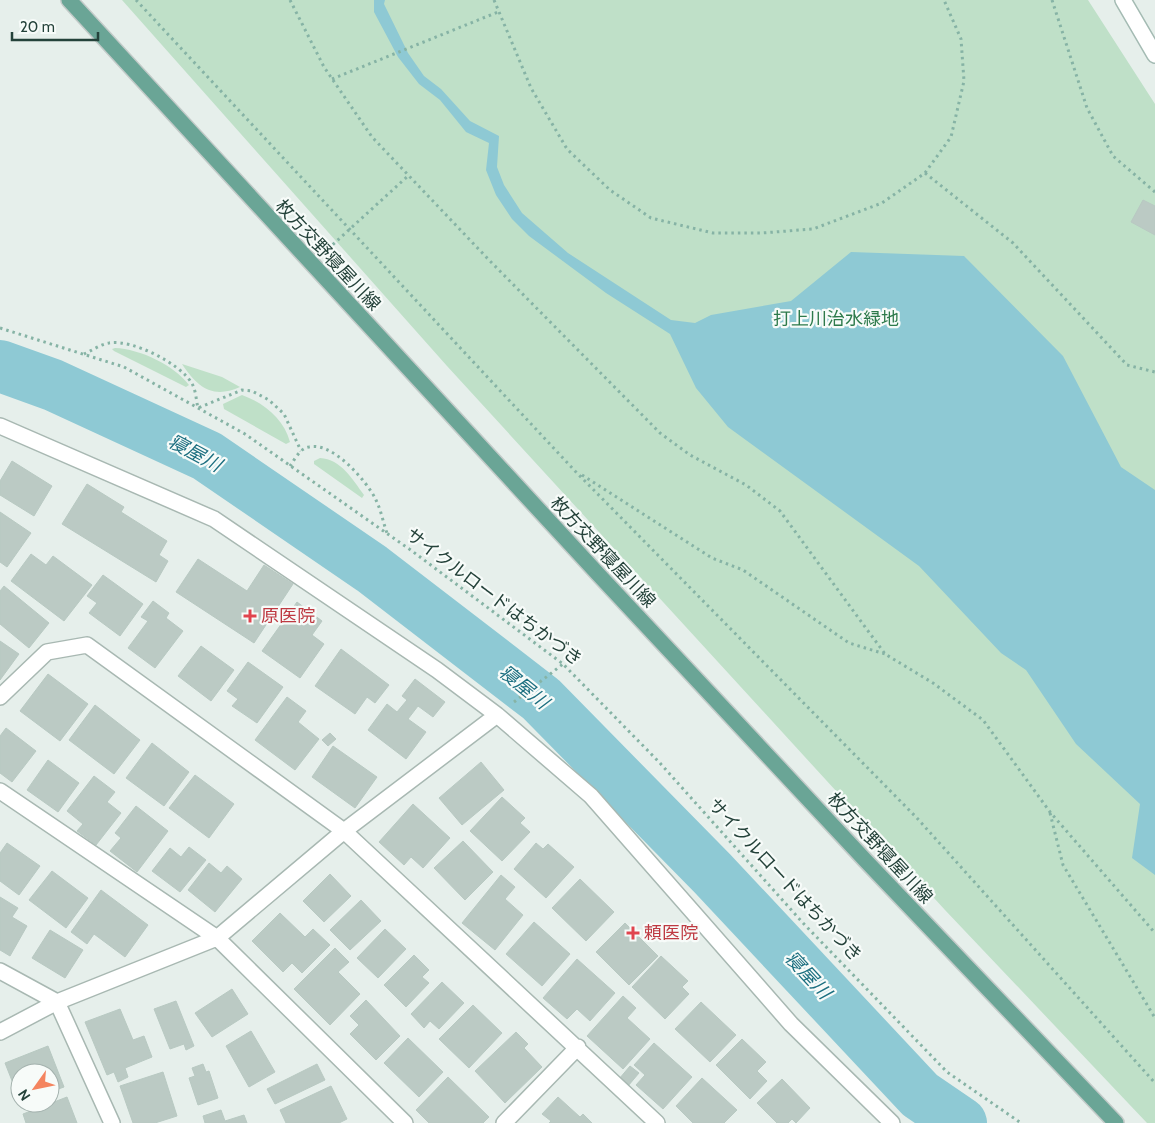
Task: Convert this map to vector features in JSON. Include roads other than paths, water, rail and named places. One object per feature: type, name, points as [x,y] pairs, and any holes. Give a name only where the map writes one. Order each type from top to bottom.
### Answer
[{"type":"main road","name":"枚方交野寝屋川線","points":[[69,0],[838,832],[1116,1123]]},
{"type":"street","points":[[1123,0],[1155,55]]},
{"type":"street","points":[[0,426],[214,519],[437,670],[497,715],[591,796],[791,1024],[892,1123]]},
{"type":"street","points":[[0,697],[47,652],[87,645],[344,831],[578,1047],[657,1123]]},
{"type":"street","points":[[0,1032],[57,1002],[217,938],[344,831],[497,715]]},
{"type":"street","points":[[0,791],[217,938],[406,1123]]},
{"type":"street","points":[[0,971],[57,1002],[112,1123]]},
{"type":"street","points":[[504,1123],[578,1047]]},
{"type":"water","points":[[374,0],[385,0],[384,4],[408,53],[424,76],[441,89],[470,121],[499,136],[497,167],[504,185],[522,213],[568,253],[671,320],[695,323],[711,315],[791,301],[851,252],[964,256],[1063,356],[1121,467],[1155,490],[1155,875],[1132,858],[1140,804],[1076,744],[1026,670],[1001,653],[919,566],[728,427],[696,388],[670,334],[606,293],[529,236],[512,219],[496,195],[486,170],[489,143],[466,132],[440,100],[419,84],[398,57],[374,12]]},
{"type":"waterway","name":"寝屋川","points":[[0,366],[53,385],[207,456],[372,569],[541,699],[712,873],[920,1095],[961,1123]]},
{"type":"place","name":"原医院","points":[[250,616]]},
{"type":"place","name":"頼医院","points":[[633,933]]},
{"type":"park label","name":"打上川治水緑地","points":[[836,319]]}]
